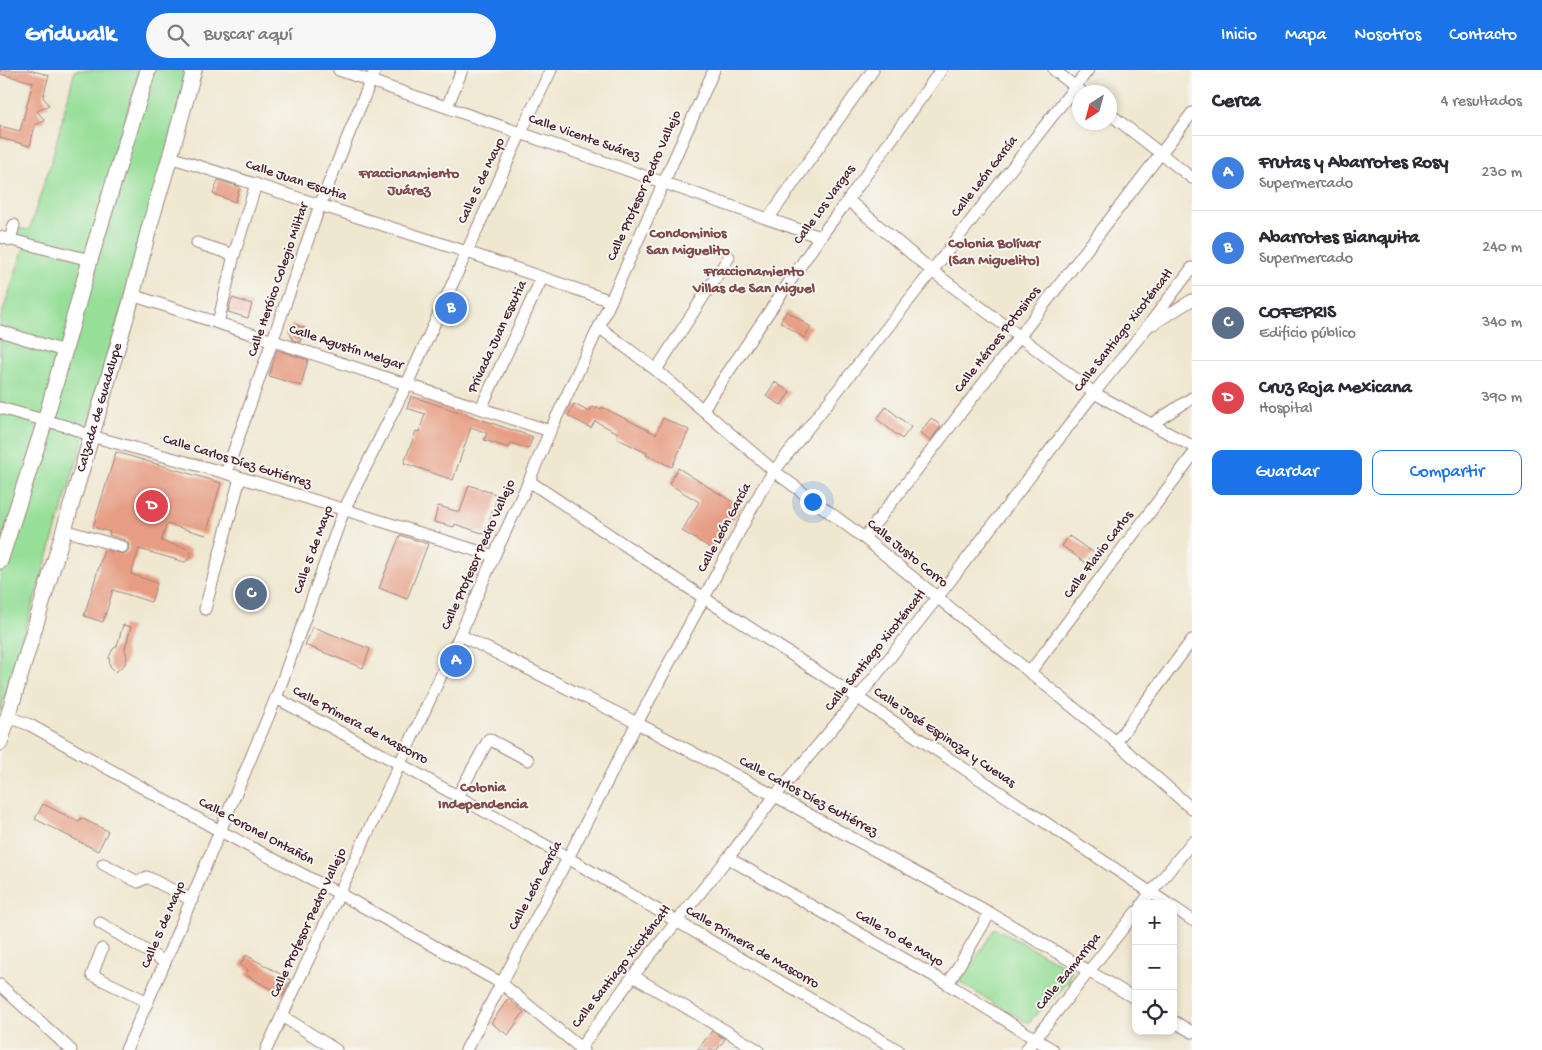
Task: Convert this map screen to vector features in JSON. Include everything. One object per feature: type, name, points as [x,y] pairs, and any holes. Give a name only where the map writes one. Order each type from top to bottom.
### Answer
[{"type":"main road","points":[[0,561],[45,421],[90,260],[148,70]]},
{"type":"main road","name":"Calzada de Guadalupe","points":[[0,743],[92,436],[194,70]]},
{"type":"street","name":"Calle Vicente Suárez","points":[[338,70],[447,106],[820,237]]},
{"type":"street","name":"Calle Heróico Colegio Militar","points":[[226,473],[320,205],[375,70]]},
{"type":"street","points":[[447,106],[462,70]]},
{"type":"street","name":"Calle 5 de Mayo","points":[[126,1050],[192,900],[276,698],[344,510],[407,384],[551,70]]},
{"type":"street","name":"Calle Profesor Pedro Vallejo","points":[[266,1050],[460,635],[550,431],[611,301],[714,70]]},
{"type":"street","points":[[768,219],[873,70]]},
{"type":"street","name":"Calle Los Vargas","points":[[703,409],[820,237],[941,70]]},
{"type":"street","points":[[1054,70],[1072,85]]},
{"type":"street","name":"Calle León García","points":[[1080,85],[1088,70]]},
{"type":"street","name":"Calle León García","points":[[466,1050],[761,491],[774,471],[932,271],[1072,97]]},
{"type":"street","name":"Calle Héroes Potosinos","points":[[864,538],[1161,155],[1192,112]]},
{"type":"street","points":[[1117,120],[1192,178]]},
{"type":"street","name":"Calle Juan Escutia","points":[[170,157],[467,252],[611,301]]},
{"type":"street","points":[[218,323],[234,255],[256,184]]},
{"type":"street","points":[[848,200],[932,271],[1094,394],[1192,446]]},
{"type":"street","points":[[14,225],[5,239],[90,260]]},
{"type":"street","points":[[197,243],[234,255]]},
{"type":"street","points":[[656,370],[729,257]]},
{"type":"street","name":"Calle Santiago Xicoténcatl","points":[[581,1049],[632,976],[728,858],[775,796],[858,698],[938,598],[1192,268]]},
{"type":"street","name":"Privada Juan Escutia","points":[[481,408],[542,278]]},
{"type":"street","name":"Calle Agustín Melgar","points":[[132,294],[550,431]]},
{"type":"street","points":[[1148,326],[1192,300]]},
{"type":"street","name":"Calle Justo Corro","points":[[599,327],[656,370],[774,471],[864,538],[1030,672],[1116,742],[1192,809]]},
{"type":"street","points":[[0,331],[64,350]]},
{"type":"street","points":[[1152,424],[1192,398]]},
{"type":"street","name":"Calle Carlos Díez Gutiérrez","points":[[0,408],[226,473],[494,556]]},
{"type":"street","name":"Calle Flavio Carlos","points":[[1030,672],[1192,456]]},
{"type":"street","points":[[206,609],[240,478]]},
{"type":"street","name":"Calle José Espinoza y Cuevas","points":[[529,481],[1162,900]]},
{"type":"street","points":[[64,530],[122,546]]},
{"type":"street","name":"Calle Carlos Díez Gutiérrez","points":[[460,635],[637,723],[775,796],[990,913],[1132,997]]},
{"type":"street","points":[[1116,742],[1192,640]]},
{"type":"street","name":"Calle Primera de Mascorro","points":[[276,698],[400,764],[568,858],[898,1050]]},
{"type":"street","name":"Calle Coronel Ontañón","points":[[8,717],[30,725],[220,831],[340,894],[501,983],[581,1049]]},
{"type":"street","points":[[457,797],[489,739],[528,760]]},
{"type":"street","points":[[1145,900],[1192,842]]},
{"type":"street","name":"Calle 10 de Mayo","points":[[728,858],[948,984],[1053,1050]]},
{"type":"street","points":[[103,864],[138,882],[147,877],[192,900]]},
{"type":"street","points":[[1177,910],[1192,920]]},
{"type":"street","points":[[948,984],[990,913]]},
{"type":"street","name":"Calle Zamarripa","points":[[1026,1050],[1132,917]]},
{"type":"street","points":[[100,923],[165,962]]},
{"type":"street","points":[[102,949],[92,975],[148,1002]]},
{"type":"street","points":[[632,976],[758,1050]]},
{"type":"street","points":[[0,985],[71,1050]]},
{"type":"street","points":[[282,1016],[336,1050]]},
{"type":"street","points":[[1177,1023],[1192,1032]]},
{"type":"green space","points":[[75,70],[139,70],[88,257],[18,238],[17,232],[18,228],[29,230],[52,159]]},
{"type":"green space","points":[[154,70],[191,70],[87,428],[0,712],[0,569],[39,442],[0,561],[0,320],[25,244],[90,260]]},
{"type":"green space","points":[[995,928],[1072,970],[1069,982],[1028,1023],[960,983]]},
{"type":"building","points":[[0,70],[29,70],[49,75],[43,97],[49,105],[37,111],[45,121],[35,125],[30,146],[0,138],[0,126],[20,131],[33,82],[0,74]]},
{"type":"building","points":[[218,180],[240,187],[235,202],[213,194]]},
{"type":"building","points":[[232,298],[252,304],[248,318],[228,312]]},
{"type":"building","points":[[787,311],[811,327],[804,338],[780,322]]},
{"type":"building","points":[[292,324],[305,328],[300,342],[293,340],[289,331]]},
{"type":"building","points":[[277,350],[308,360],[301,386],[269,376]]},
{"type":"building","points":[[775,382],[790,392],[781,405],[766,396]]},
{"type":"building","points":[[411,396],[533,437],[528,449],[511,443],[509,448],[484,440],[487,433],[471,427],[453,480],[404,463],[416,431],[419,432],[425,414],[407,408]]},
{"type":"building","points":[[574,404],[589,412],[592,407],[601,409],[602,407],[656,434],[663,418],[689,430],[672,467],[616,438],[618,433],[595,421],[591,428],[568,416]]},
{"type":"building","points":[[886,407],[911,427],[902,439],[877,419]]},
{"type":"building","points":[[931,418],[941,426],[930,441],[920,433]]},
{"type":"building","points":[[116,452],[221,483],[206,535],[167,524],[161,541],[189,549],[191,557],[185,562],[139,549],[131,574],[157,583],[151,602],[113,590],[103,622],[84,616],[104,550],[123,554],[129,549],[128,542],[125,540],[109,535],[110,532],[93,527]]},
{"type":"building","points":[[678,468],[741,507],[714,550],[682,531],[699,502],[669,484]]},
{"type":"building","points":[[469,485],[498,495],[485,534],[455,524],[454,527],[434,522],[438,506],[460,512]]},
{"type":"building","points":[[400,535],[428,544],[407,599],[379,588]]},
{"type":"building","points":[[1069,536],[1094,553],[1086,563],[1062,546]]},
{"type":"building","points":[[123,625],[131,627],[125,649],[127,658],[125,664],[116,672],[110,666],[109,657],[117,646]]},
{"type":"building","points":[[313,627],[370,649],[363,668],[305,645]]},
{"type":"building","points":[[43,804],[79,822],[81,818],[108,831],[98,851],[35,819]]},
{"type":"building","points":[[246,955],[291,980],[283,996],[246,975],[248,970],[240,965]]},
{"type":"building","points":[[508,999],[524,1012],[508,1035],[491,1023]]},
{"type":"building","points":[[712,1031],[725,1039],[717,1050],[697,1050]]},
{"type":"place","name":"Abarrotes Bianquita","points":[[451,308]]},
{"type":"place","name":"Cruz Roja Mexicana","points":[[152,506]]},
{"type":"place","name":"COFEPRIS","points":[[251,594]]},
{"type":"place","name":"Frutas y Abarrotes Rosy","points":[[456,661]]},
{"type":"district","name":"Fraccionamiento Juárez","points":[[409,182]]},
{"type":"district","name":"Condominios San Miguelito","points":[[688,242]]},
{"type":"district","name":"Colonia Bolívar (San Miguelito)","points":[[994,252]]},
{"type":"district","name":"Fraccionamiento Villas de San Miguel","points":[[754,280]]},
{"type":"district","name":"Colonia Independencia","points":[[483,796]]}]
